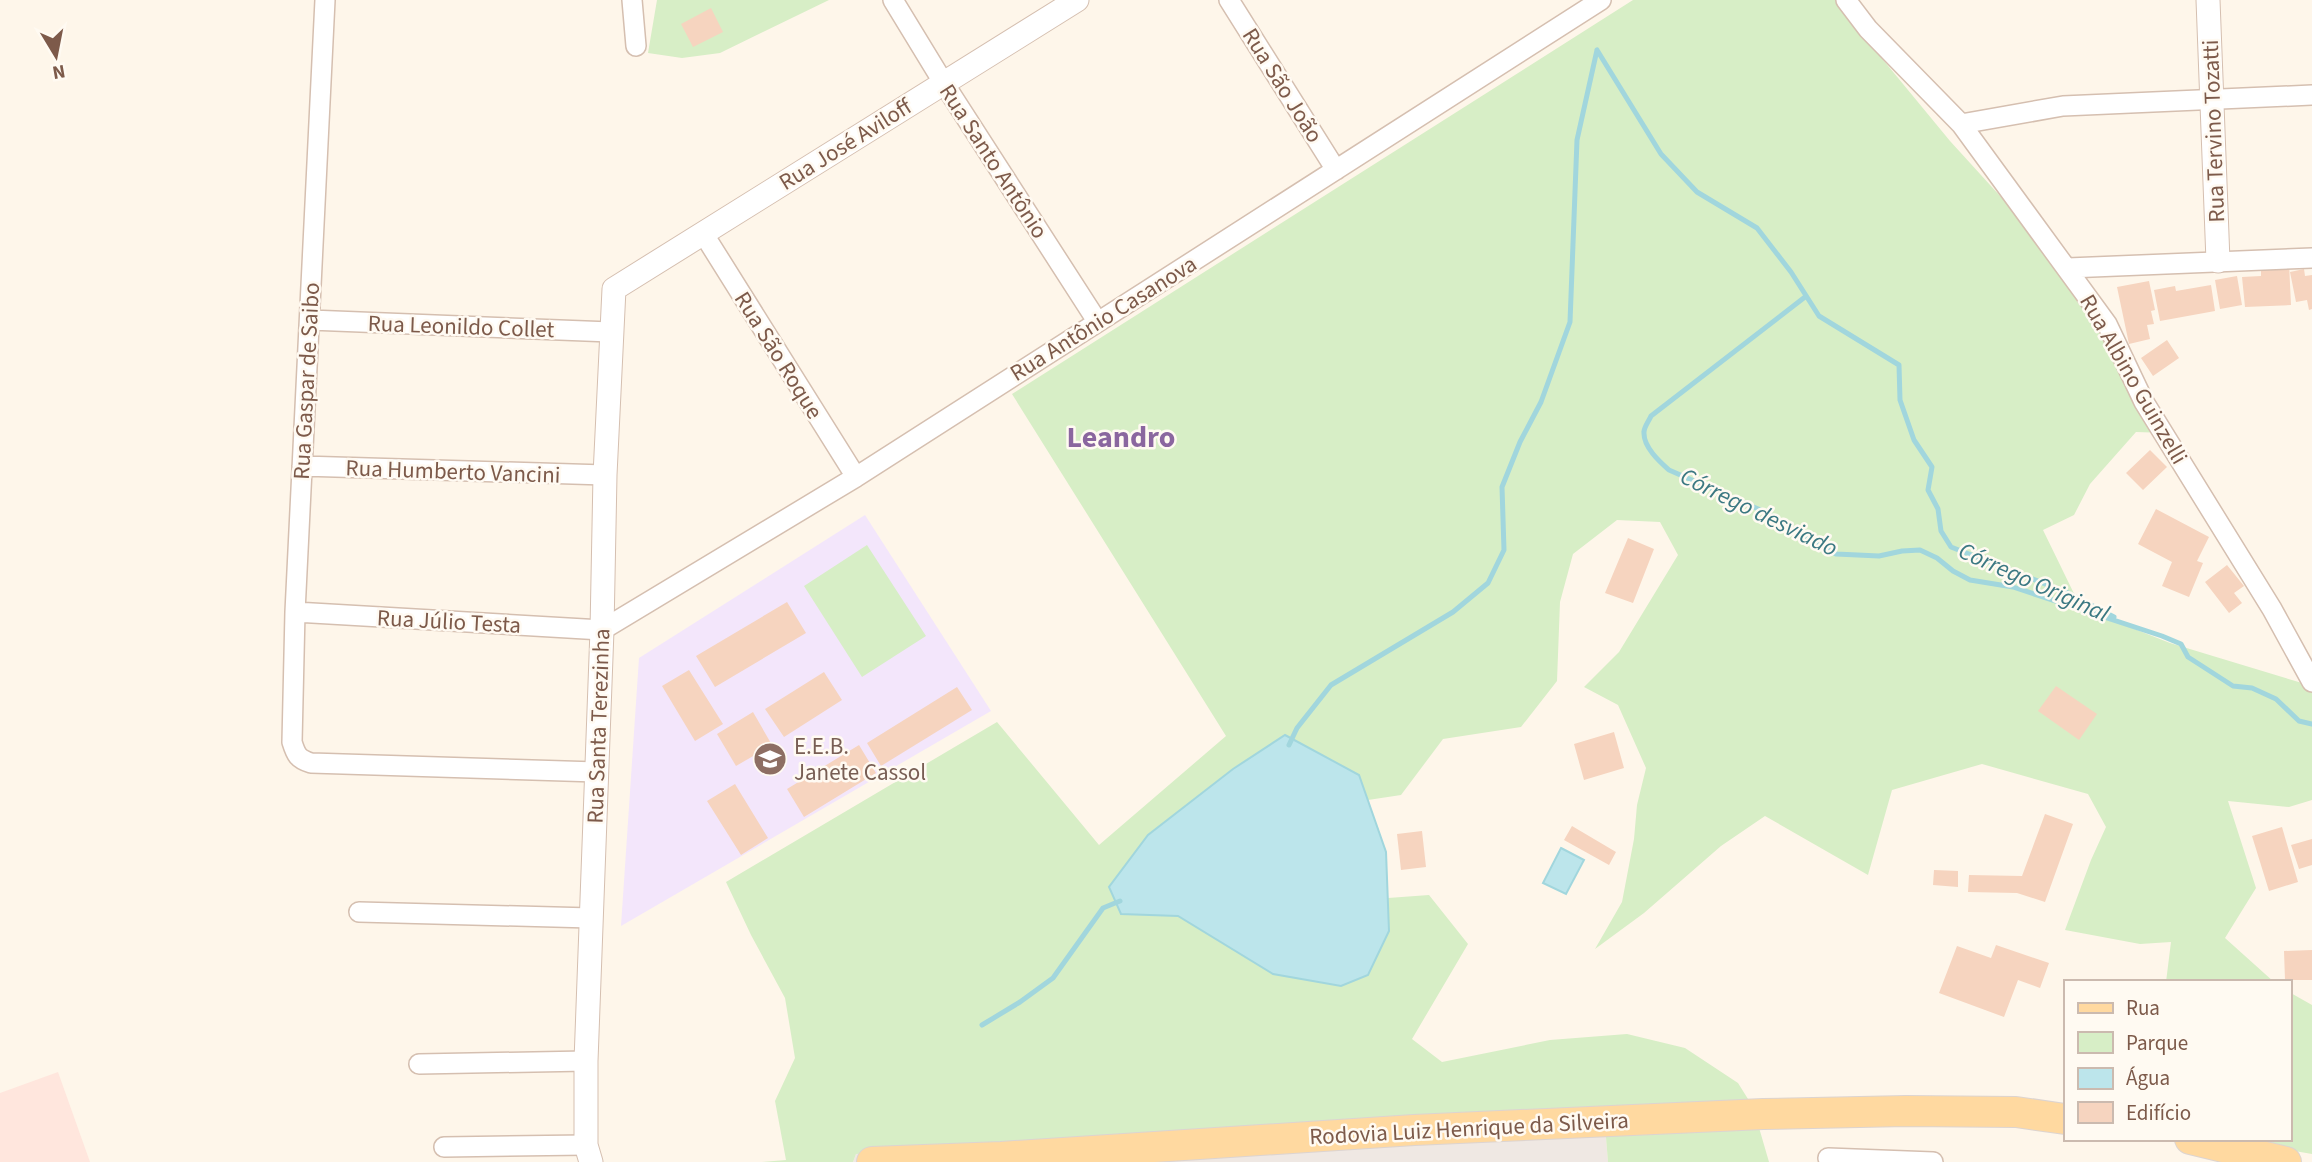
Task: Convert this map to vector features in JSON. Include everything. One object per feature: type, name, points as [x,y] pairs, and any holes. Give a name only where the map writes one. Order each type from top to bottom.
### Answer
[{"type":"main road","name":"Rodovia Luiz Henrique da Silveira","points":[[872,1162],[1001,1157],[1441,1129],[1763,1114],[2015,1112],[2064,1119]]},
{"type":"main road","points":[[2198,1141],[2286,1162]]},
{"type":"street","name":"Rua Gaspar de Saibo","points":[[324,0],[295,612],[292,742],[296,755],[311,763],[597,772]]},
{"type":"street","points":[[632,0],[636,46]]},
{"type":"street","name":"Rua Santo Antônio","points":[[893,0],[1097,321]]},
{"type":"street","name":"Rua José Aviloff","points":[[614,289],[1077,0]]},
{"type":"street","name":"Rua São João","points":[[1229,0],[1336,170]]},
{"type":"street","name":"Rua Antônio Casanova","points":[[602,630],[856,477],[1336,170],[1575,7],[1601,0]]},
{"type":"street","name":"Rua Albino Guinzelli","points":[[1846,0],[1868,29],[1961,124],[2107,324],[2144,402],[2272,609],[2312,682]]},
{"type":"street","points":[[1866,0],[1868,29]]},
{"type":"street","name":"Rua Tervino Tozatti","points":[[2208,0],[2218,261]]},
{"type":"street","points":[[1961,124],[2063,106],[2312,95]]},
{"type":"street","name":"Rua São Roque","points":[[703,233],[856,477]]},
{"type":"street","points":[[2068,268],[2312,258]]},
{"type":"street","name":"Rua Santa Terezinha","points":[[589,1153],[586,1061],[605,475],[614,289]]},
{"type":"street","name":"Rua Leonildo Collet","points":[[310,320],[611,332]]},
{"type":"street","name":"Rua Humberto Vancini","points":[[302,466],[605,475]]},
{"type":"street","name":"Rua Júlio Testa","points":[[295,612],[602,630]]},
{"type":"street","points":[[359,912],[591,918]]},
{"type":"street","points":[[419,1064],[586,1061]]},
{"type":"street","points":[[444,1147],[589,1153]]},
{"type":"street","points":[[1828,1158],[1933,1162]]},
{"type":"shaded area","name":"E.E.B. Janete Cassol","points":[[865,515],[991,711],[621,926],[639,658]]},
{"type":"shaded area","points":[[58,1072],[90,1162],[0,1162],[0,1093]]},
{"type":"shaded area","points":[[1604,1113],[1608,1162],[853,1162],[856,1154]]},
{"type":"green space","points":[[657,0],[829,0],[720,53],[682,58],[648,53]]},
{"type":"green space","points":[[1633,0],[1838,0],[1875,50],[1950,141],[2074,277],[2167,433],[2136,432],[2090,484],[2074,515],[2043,530],[2081,608],[2170,643],[2312,686],[2312,800],[2289,807],[2228,801],[2256,888],[2225,938],[2272,980],[2166,980],[2171,942],[2140,944],[2065,930],[2106,827],[2088,794],[1982,764],[1892,790],[1868,875],[1765,816],[1721,846],[1644,913],[1595,949],[1622,902],[1634,839],[1637,805],[1646,768],[1618,705],[1584,687],[1619,652],[1678,555],[1660,522],[1617,520],[1573,554],[1560,602],[1557,681],[1521,727],[1443,739],[1401,795],[1368,800],[1359,775],[1285,735],[1233,769],[1148,835],[1121,914],[1178,916],[1273,974],[1389,931],[1388,898],[1429,895],[1468,944],[1412,1039],[1442,1062],[1550,1040],[1627,1034],[1685,1048],[1738,1083],[1753,1107],[1769,1162],[1608,1162],[1604,1113],[856,1154],[853,1162],[762,1162],[786,1160],[775,1101],[795,1058],[785,998],[726,882],[997,722],[1099,845],[1226,736],[1012,394]]},
{"type":"green space","points":[[867,545],[926,636],[862,677],[804,586]]},
{"type":"green space","points":[[2291,993],[2312,1005],[2312,1154],[2238,1141],[2291,1141]]},
{"type":"water","points":[[1285,735],[1359,775],[1386,852],[1389,931],[1368,975],[1341,986],[1273,974],[1178,916],[1121,914],[1109,887],[1148,835],[1233,769]]},
{"type":"water","points":[[1561,848],[1584,860],[1566,894],[1543,883]]},
{"type":"building","points":[[711,8],[723,32],[693,47],[681,24]]},
{"type":"building","points":[[2289,263],[2291,305],[2245,307],[2242,277],[2261,276],[2261,264]]},
{"type":"building","points":[[2304,269],[2305,276],[2312,275],[2312,309],[2309,310],[2307,300],[2296,302],[2290,272]]},
{"type":"building","points":[[2237,276],[2242,305],[2220,309],[2215,280]]},
{"type":"building","points":[[2149,281],[2155,310],[2151,311],[2154,324],[2147,325],[2150,339],[2129,344],[2117,287]]},
{"type":"building","points":[[2211,285],[2215,311],[2160,321],[2154,290],[2175,286],[2176,291]]},
{"type":"building","points":[[2167,340],[2179,358],[2153,376],[2141,358]]},
{"type":"building","points":[[2150,450],[2167,467],[2143,490],[2126,473]]},
{"type":"building","points":[[2156,509],[2209,537],[2197,561],[2203,563],[2189,597],[2162,586],[2172,562],[2138,544]]},
{"type":"building","points":[[1628,538],[1654,549],[1633,603],[1605,593]]},
{"type":"building","points":[[2227,565],[2244,586],[2234,593],[2242,603],[2229,613],[2205,582]]},
{"type":"building","points":[[787,602],[806,633],[715,687],[696,656]]},
{"type":"building","points":[[689,670],[723,724],[695,741],[662,686]]},
{"type":"building","points":[[824,672],[842,700],[784,737],[765,709]]},
{"type":"building","points":[[2056,686],[2097,714],[2079,740],[2038,711]]},
{"type":"building","points":[[957,687],[972,710],[881,766],[867,743]]},
{"type":"building","points":[[753,712],[772,745],[736,766],[717,734]]},
{"type":"building","points":[[1614,732],[1624,768],[1584,780],[1574,744]]},
{"type":"building","points":[[859,745],[876,773],[804,817],[787,789]]},
{"type":"building","points":[[735,784],[768,838],[741,855],[707,801]]},
{"type":"building","points":[[2045,814],[2073,824],[2045,902],[2017,893],[1968,892],[1969,875],[2022,876]]},
{"type":"building","points":[[1572,826],[1616,852],[1609,865],[1564,840]]},
{"type":"building","points":[[2282,827],[2298,882],[2269,891],[2252,836]]},
{"type":"building","points":[[1422,831],[1426,867],[1401,870],[1397,834]]},
{"type":"building","points":[[2312,839],[2312,865],[2299,869],[2291,845]]},
{"type":"building","points":[[1934,870],[1958,871],[1958,887],[1933,885]]},
{"type":"building","points":[[1996,945],[2049,963],[2040,988],[2018,980],[2004,1017],[1939,993],[1957,946],[1991,958]]},
{"type":"building","points":[[2312,950],[2312,980],[2285,980],[2284,951]]},
{"type":"waterway","name":"Córrego Original","points":[[1597,50],[1661,154],[1697,192],[1757,228],[1791,272],[1819,316],[1899,365],[1900,400],[1914,440],[1932,467],[1928,490],[1938,509],[1941,531],[1951,547],[2066,592],[2114,617]]},
{"type":"waterway","points":[[1289,745],[1297,728],[1331,685],[1453,612],[1488,583],[1504,550],[1502,487],[1520,442],[1541,402],[1570,322],[1577,140],[1597,50]]},
{"type":"waterway","name":"Córrego desviado","points":[[1805,297],[1651,416],[1644,430],[1644,438],[1653,454],[1669,470],[1765,512],[1836,554],[1879,556],[1920,550],[1970,580],[2013,587],[2162,636],[2181,644],[2188,657],[2233,686],[2252,688],[2276,699],[2299,721],[2312,724]]},
{"type":"waterway","points":[[982,1025],[1053,978],[1103,908],[1120,901]]},
{"type":"place","name":"E.E.B. Janete Cassol","points":[[770,759]]},
{"type":"district","name":"Leandro","points":[[1121,437]]}]
